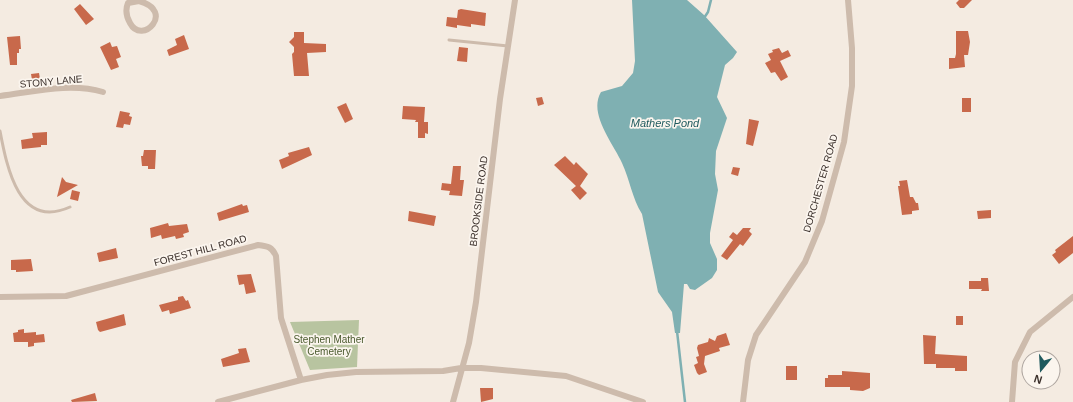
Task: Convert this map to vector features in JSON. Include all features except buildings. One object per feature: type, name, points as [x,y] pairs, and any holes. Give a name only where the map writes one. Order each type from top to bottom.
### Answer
[{"type":"street","name":"BROOKSIDE ROAD","points":[[453,402],[461,368],[469,344],[476,302],[500,100],[515,0]]},
{"type":"street","name":"DORCHESTER ROAD","points":[[743,402],[748,360],[756,335],[805,262],[822,221],[844,142],[852,86],[852,48],[848,0]]},
{"type":"street","points":[[127,1],[139,1],[148,4],[153,9],[156,15],[154,24],[149,29],[140,31],[132,27],[126,16],[127,1]]},
{"type":"street","name":"STONY LANE","points":[[0,96],[54,89],[88,88],[102,92]]},
{"type":"street","name":"FOREST HILL ROAD","points":[[0,297],[66,296],[258,245],[268,246],[274,250],[276,256],[281,318],[301,380]]},
{"type":"street","points":[[1012,402],[1015,362],[1030,332],[1073,297]]},
{"type":"street","points":[[218,402],[301,380],[356,372],[443,371],[461,368],[481,368],[566,376],[643,402]]},
{"type":"lane","points":[[449,40],[508,46]]},
{"type":"lane","points":[[0,132],[8,169],[24,199],[33,208],[46,212],[58,212],[70,207]]},
{"type":"green space","name":"Stephen Mather Cemetery","points":[[359,320],[357,367],[310,370],[290,322]]},
{"type":"water","name":"Mathers Pond","points":[[632,0],[687,0],[704,15],[737,52],[725,65],[717,97],[727,118],[716,151],[715,174],[718,190],[710,233],[710,243],[717,259],[717,270],[712,278],[695,290],[690,289],[687,284],[684,284],[680,333],[675,333],[672,312],[658,292],[642,214],[636,202],[622,163],[603,128],[598,110],[598,101],[601,92],[622,86],[633,73],[635,61]]},
{"type":"waterway","points":[[704,18],[708,12],[711,0]]},
{"type":"waterway","points":[[677,331],[685,402]]}]
